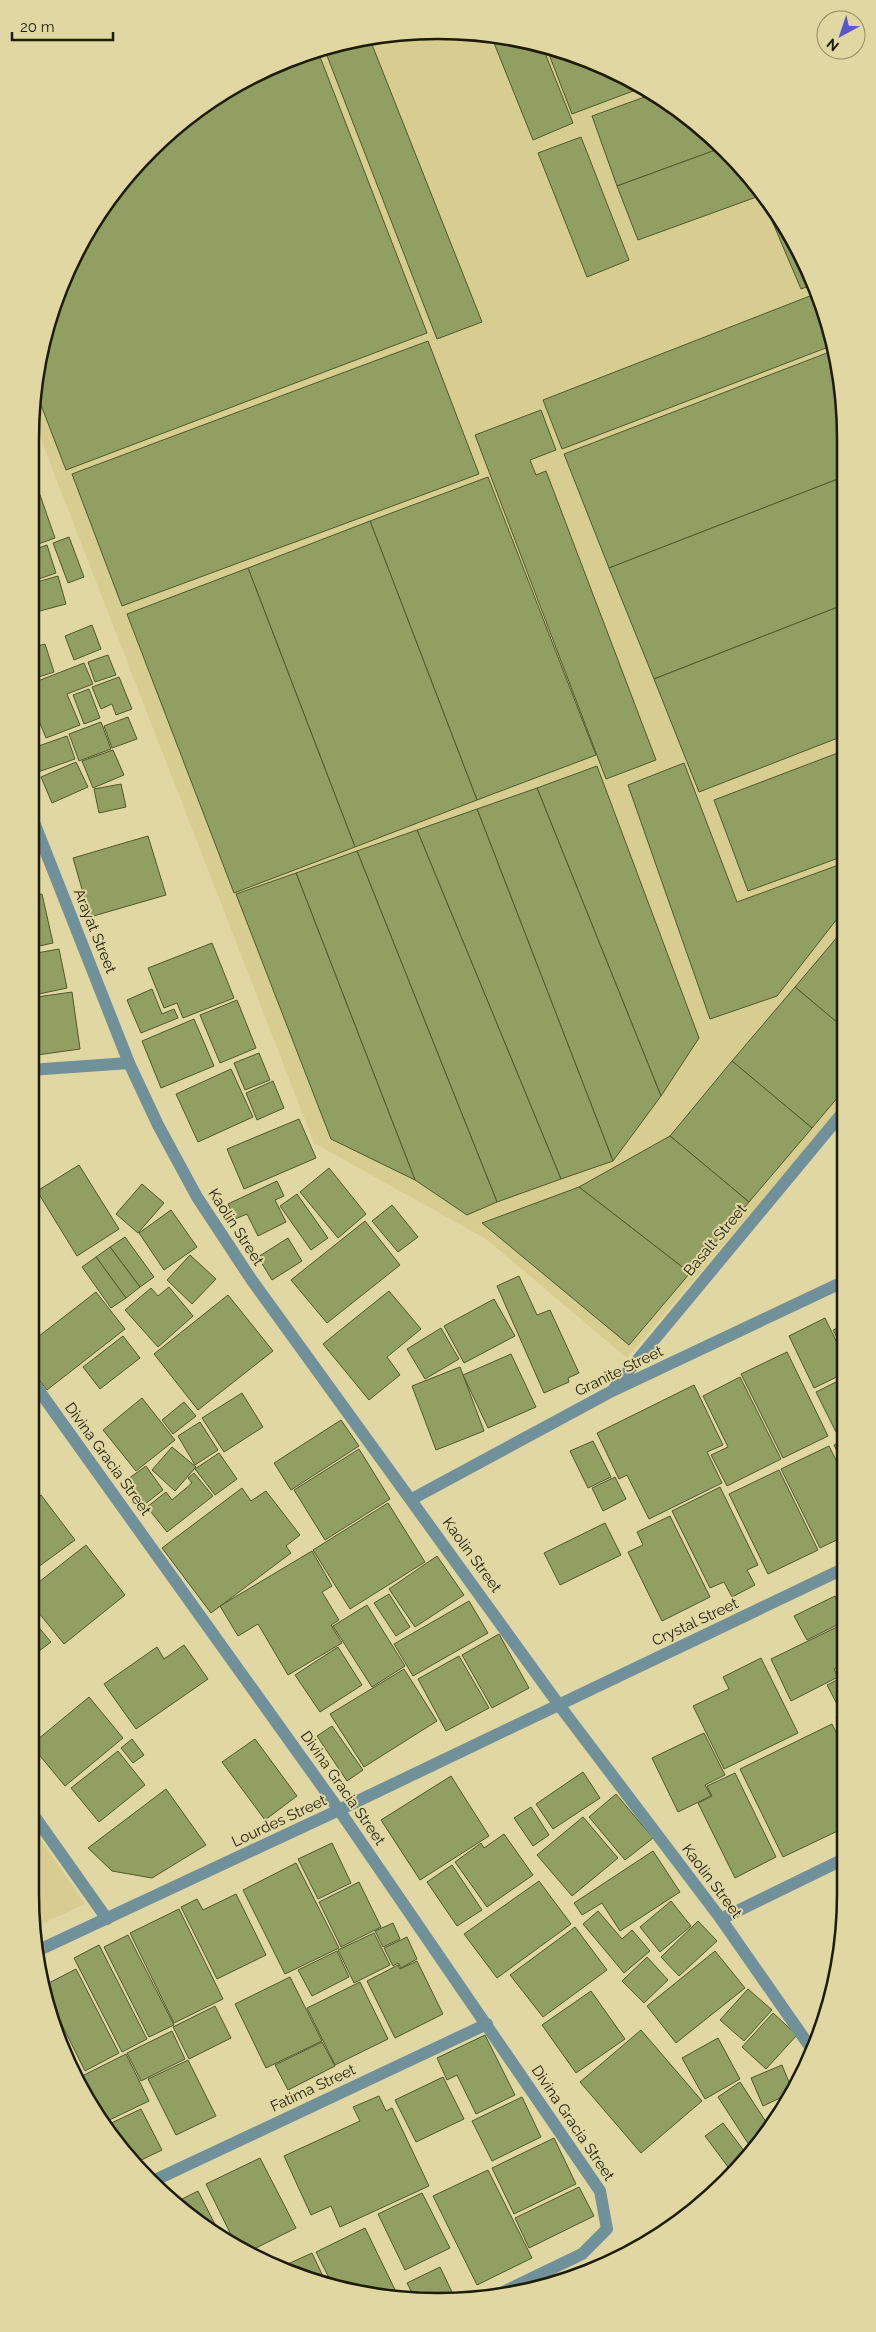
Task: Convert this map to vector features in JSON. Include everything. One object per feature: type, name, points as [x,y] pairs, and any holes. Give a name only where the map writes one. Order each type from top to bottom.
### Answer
[{"type":"street","name":"Arayat Street","points":[[39,835],[129,1063]]},
{"type":"street","points":[[39,1069],[129,1063]]},
{"type":"street","name":"Kaolin Street","points":[[129,1063],[158,1125],[197,1197],[251,1279],[412,1499],[559,1705],[721,1919],[808,2044]]},
{"type":"street","name":"Basalt Street","points":[[612,1390],[837,1119]]},
{"type":"street","name":"Granite Street","points":[[412,1499],[612,1390],[837,1285]]},
{"type":"street","name":"Divina Gracia Street","points":[[39,1391],[339,1810],[600,2192],[607,2230],[582,2254],[515,2286]]},
{"type":"street","name":"Crystal Street","points":[[559,1705],[837,1572]]},
{"type":"street","name":"Lourdes Street","points":[[42,1948],[559,1705]]},
{"type":"street","points":[[39,1823],[107,1919]]},
{"type":"street","points":[[721,1919],[837,1862]]},
{"type":"street","name":"Fatima Street","points":[[159,2178],[487,2024]]},
{"type":"shaded area","points":[[438,39],[490,42],[516,46],[566,60],[615,80],[660,106],[701,138],[755,195],[784,238],[807,285],[824,335],[830,360],[836,412],[837,1112],[627,1358],[486,1239],[314,1143],[39,435],[42,386],[46,360],[63,301],[149,164],[195,121],[238,92],[285,69],[335,52],[386,42]]},
{"type":"shaded area","points":[[39,1837],[85,1904],[40,1925]]},
{"type":"building","points":[[494,43],[545,53],[573,123],[533,140]]},
{"type":"building","points":[[372,44],[482,322],[437,339],[327,55]]},
{"type":"building","points":[[549,55],[591,69],[635,90],[572,114]]},
{"type":"building","points":[[320,57],[427,333],[66,470],[41,404],[42,386],[46,360],[60,310],[69,285],[92,238],[121,195],[138,175],[195,121],[238,92],[261,80]]},
{"type":"building","points":[[645,97],[681,121],[714,150],[617,186],[592,116]]},
{"type":"building","points":[[581,137],[629,260],[587,277],[538,153]]},
{"type":"building","points":[[714,150],[756,197],[638,240],[617,186]]},
{"type":"building","points":[[770,216],[784,238],[807,285],[808,287],[801,289]]},
{"type":"building","points":[[811,296],[827,348],[562,449],[543,400]]},
{"type":"building","points":[[428,341],[479,474],[122,606],[72,474]]},
{"type":"building","points":[[828,352],[836,412],[837,479],[609,568],[564,454]]},
{"type":"building","points":[[541,410],[556,450],[530,460],[536,475],[546,471],[656,760],[606,779],[475,435]]},
{"type":"building","points":[[488,477],[596,755],[477,800],[370,521]]},
{"type":"building","points":[[837,479],[837,607],[654,679],[609,568]]},
{"type":"building","points":[[39,492],[55,538],[39,544]]},
{"type":"building","points":[[370,521],[477,800],[355,847],[248,568]]},
{"type":"building","points":[[69,537],[84,577],[68,583],[53,543]]},
{"type":"building","points":[[47,545],[56,573],[39,579],[39,548]]},
{"type":"building","points":[[248,568],[355,847],[234,893],[127,614]]},
{"type":"building","points":[[58,576],[66,604],[39,611],[39,581]]},
{"type":"building","points":[[837,607],[837,738],[699,792],[654,679]]},
{"type":"building","points":[[92,625],[101,649],[74,660],[65,636]]},
{"type":"building","points":[[45,644],[54,672],[39,677],[39,646]]},
{"type":"building","points":[[108,655],[116,675],[95,682],[88,662]]},
{"type":"building","points":[[84,663],[93,684],[67,694],[80,725],[46,738],[39,721],[39,680]]},
{"type":"building","points":[[119,677],[132,709],[116,715],[112,704],[101,709],[92,687]]},
{"type":"building","points":[[89,689],[100,718],[84,724],[73,695]]},
{"type":"building","points":[[128,717],[137,739],[112,748],[104,726]]},
{"type":"building","points":[[101,722],[111,749],[79,761],[69,734]]},
{"type":"building","points":[[67,736],[75,759],[39,772],[39,746]]},
{"type":"building","points":[[113,750],[124,775],[93,788],[82,761]]},
{"type":"building","points":[[837,753],[837,859],[748,891],[714,800]]},
{"type":"building","points":[[76,762],[88,787],[52,803],[41,777]]},
{"type":"building","points":[[684,763],[737,902],[837,866],[837,919],[777,996],[710,1019],[628,785]]},
{"type":"building","points":[[597,766],[699,1038],[661,1096],[537,788]]},
{"type":"building","points":[[121,784],[126,807],[99,813],[94,789]]},
{"type":"building","points":[[537,788],[661,1096],[613,1161],[477,809]]},
{"type":"building","points":[[477,809],[613,1161],[561,1179],[417,830]]},
{"type":"building","points":[[417,830],[561,1179],[497,1202],[357,851]]},
{"type":"building","points":[[148,836],[166,895],[90,917],[73,858]]},
{"type":"building","points":[[357,851],[497,1202],[467,1215],[415,1180],[296,873]]},
{"type":"building","points":[[296,873],[415,1180],[331,1139],[236,894]]},
{"type":"building","points":[[42,894],[53,943],[39,946],[39,895]]},
{"type":"building","points":[[837,937],[837,1022],[795,987]]},
{"type":"building","points":[[212,943],[234,998],[183,1018],[177,1003],[164,1008],[148,968]]},
{"type":"building","points":[[59,949],[67,988],[39,994],[39,953]]},
{"type":"building","points":[[795,987],[837,1022],[837,1098],[812,1128],[732,1061]]},
{"type":"building","points":[[152,989],[162,1014],[174,1009],[178,1018],[141,1033],[127,1000]]},
{"type":"building","points":[[72,992],[80,1049],[39,1055],[39,997]]},
{"type":"building","points":[[237,1000],[256,1048],[220,1063],[200,1015]]},
{"type":"building","points":[[194,1019],[214,1066],[161,1088],[142,1041]]},
{"type":"building","points":[[259,1053],[270,1080],[245,1090],[234,1063]]},
{"type":"building","points":[[732,1061],[812,1128],[749,1202],[670,1136]]},
{"type":"building","points":[[231,1069],[253,1117],[198,1142],[176,1094]]},
{"type":"building","points":[[273,1081],[284,1108],[257,1120],[246,1093]]},
{"type":"building","points":[[299,1119],[316,1158],[244,1189],[227,1149]]},
{"type":"building","points":[[670,1136],[749,1202],[690,1273],[579,1187]]},
{"type":"building","points":[[79,1165],[119,1229],[77,1256],[39,1194],[39,1190]]},
{"type":"building","points":[[329,1168],[366,1214],[338,1238],[300,1192]]},
{"type":"building","points":[[277,1181],[284,1196],[275,1200],[286,1222],[258,1236],[247,1214],[235,1219],[228,1204]]},
{"type":"building","points":[[142,1184],[164,1203],[138,1233],[116,1214]]},
{"type":"building","points":[[579,1187],[690,1273],[629,1345],[482,1223]]},
{"type":"building","points":[[297,1194],[328,1238],[311,1250],[280,1206]]},
{"type":"building","points":[[392,1205],[418,1237],[398,1252],[372,1221]]},
{"type":"building","points":[[171,1210],[197,1247],[164,1270],[139,1233]]},
{"type":"building","points":[[365,1221],[400,1265],[327,1323],[291,1280]]},
{"type":"building","points":[[125,1237],[154,1277],[140,1287],[110,1247]]},
{"type":"building","points":[[288,1238],[302,1261],[272,1280],[258,1257]]},
{"type":"building","points":[[110,1247],[140,1287],[126,1298],[96,1257]]},
{"type":"building","points":[[190,1255],[216,1279],[192,1304],[167,1280]]},
{"type":"building","points":[[96,1257],[126,1298],[111,1308],[82,1267]]},
{"type":"building","points":[[519,1276],[537,1315],[550,1310],[579,1373],[568,1378],[569,1382],[544,1393],[497,1286]]},
{"type":"building","points":[[169,1287],[193,1316],[158,1347],[125,1310],[151,1288],[158,1296]]},
{"type":"building","points":[[389,1291],[421,1329],[387,1357],[400,1375],[369,1400],[323,1344]]},
{"type":"building","points":[[96,1292],[125,1329],[47,1390],[39,1380],[39,1336]]},
{"type":"building","points":[[228,1295],[273,1351],[198,1410],[154,1354]]},
{"type":"building","points":[[494,1299],[515,1336],[464,1363],[444,1326]]},
{"type":"building","points":[[825,1318],[837,1343],[837,1377],[814,1388],[789,1336]]},
{"type":"building","points":[[441,1328],[459,1359],[425,1379],[407,1349]]},
{"type":"building","points":[[837,1328],[837,1338],[833,1330]]},
{"type":"building","points":[[123,1336],[140,1358],[100,1389],[83,1367]]},
{"type":"building","points":[[787,1352],[828,1436],[783,1458],[741,1374]]},
{"type":"building","points":[[511,1354],[536,1407],[488,1428],[463,1375]]},
{"type":"building","points":[[460,1367],[484,1431],[436,1450],[412,1386]]},
{"type":"building","points":[[740,1377],[781,1459],[727,1486],[711,1455],[728,1447],[703,1396]]},
{"type":"building","points":[[837,1382],[837,1432],[836,1432],[816,1392]]},
{"type":"building","points":[[694,1385],[723,1445],[707,1452],[722,1483],[649,1519],[627,1475],[619,1479],[597,1433]]},
{"type":"building","points":[[242,1393],[263,1427],[224,1452],[202,1418]]},
{"type":"building","points":[[142,1398],[175,1440],[136,1471],[103,1430]]},
{"type":"building","points":[[184,1402],[196,1416],[173,1434],[162,1420]]},
{"type":"building","points":[[341,1420],[359,1446],[291,1490],[274,1463]]},
{"type":"building","points":[[200,1422],[218,1450],[195,1465],[178,1436]]},
{"type":"building","points":[[593,1441],[611,1477],[588,1488],[570,1451]]},
{"type":"building","points":[[829,1446],[837,1462],[837,1540],[820,1548],[781,1469]]},
{"type":"building","points":[[172,1447],[196,1467],[175,1491],[152,1470]]},
{"type":"building","points":[[359,1449],[390,1499],[325,1540],[294,1490]]},
{"type":"building","points":[[219,1453],[237,1479],[215,1495],[195,1469]]},
{"type":"building","points":[[146,1466],[163,1490],[140,1508],[121,1484]]},
{"type":"building","points":[[779,1470],[818,1550],[768,1574],[729,1494]]},
{"type":"building","points":[[194,1473],[213,1496],[167,1532],[147,1507],[166,1492],[172,1500],[192,1483],[188,1478]]},
{"type":"building","points":[[615,1477],[626,1499],[603,1511],[592,1488]]},
{"type":"building","points":[[720,1487],[758,1565],[747,1570],[755,1585],[732,1597],[724,1582],[710,1588],[672,1511]]},
{"type":"building","points":[[242,1488],[251,1501],[266,1491],[300,1535],[286,1546],[291,1553],[211,1613],[162,1548]]},
{"type":"building","points":[[41,1495],[75,1540],[39,1566],[39,1496]]},
{"type":"building","points":[[388,1503],[425,1562],[350,1609],[313,1550]]},
{"type":"building","points":[[670,1516],[710,1597],[662,1621],[628,1552],[643,1545],[637,1532]]},
{"type":"building","points":[[605,1523],[621,1555],[560,1585],[544,1553]]},
{"type":"building","points":[[86,1545],[125,1595],[64,1644],[39,1613],[39,1582]]},
{"type":"building","points":[[312,1551],[332,1586],[322,1592],[339,1620],[331,1625],[342,1643],[288,1675],[258,1624],[238,1636],[220,1606]]},
{"type":"building","points":[[437,1556],[464,1595],[415,1627],[389,1589]]},
{"type":"building","points":[[389,1594],[410,1627],[396,1636],[374,1603]]},
{"type":"building","points":[[835,1596],[837,1601],[837,1625],[807,1640],[794,1616]]},
{"type":"building","points":[[469,1601],[488,1633],[413,1676],[394,1644]]},
{"type":"building","points":[[367,1605],[405,1666],[372,1687],[333,1626]]},
{"type":"building","points":[[837,1627],[837,1667],[834,1669],[837,1678],[791,1701],[771,1659]]},
{"type":"building","points":[[39,1628],[51,1642],[39,1651]]},
{"type":"building","points":[[499,1634],[529,1688],[492,1708],[462,1655]]},
{"type":"building","points":[[184,1645],[208,1679],[136,1729],[104,1684],[157,1647],[164,1659]]},
{"type":"building","points":[[338,1647],[362,1685],[320,1712],[295,1675]]},
{"type":"building","points":[[459,1656],[489,1708],[446,1731],[418,1679]]},
{"type":"building","points":[[761,1658],[798,1733],[724,1769],[693,1706],[729,1689],[723,1677]]},
{"type":"building","points":[[404,1669],[437,1721],[364,1767],[330,1714]]},
{"type":"building","points":[[837,1680],[837,1704],[827,1685]]},
{"type":"building","points":[[89,1697],[123,1738],[65,1786],[39,1755],[39,1738]]},
{"type":"building","points":[[832,1724],[837,1734],[837,1831],[783,1857],[740,1769]]},
{"type":"building","points":[[332,1726],[363,1770],[347,1781],[317,1736]]},
{"type":"building","points":[[704,1733],[725,1775],[705,1785],[711,1796],[678,1812],[652,1758]]},
{"type":"building","points":[[132,1739],[144,1755],[133,1763],[121,1748]]},
{"type":"building","points":[[255,1739],[297,1796],[265,1820],[222,1762]]},
{"type":"building","points":[[118,1751],[145,1785],[99,1822],[71,1788]]},
{"type":"building","points":[[583,1772],[600,1798],[553,1829],[536,1804]]},
{"type":"building","points":[[735,1773],[776,1857],[735,1878],[698,1803],[712,1796],[707,1786]]},
{"type":"building","points":[[451,1776],[489,1836],[420,1880],[381,1820]]},
{"type":"building","points":[[166,1789],[206,1845],[152,1878],[112,1871],[88,1848]]},
{"type":"building","points":[[616,1794],[653,1838],[625,1860],[589,1817]]},
{"type":"building","points":[[531,1807],[549,1835],[533,1846],[514,1818]]},
{"type":"building","points":[[583,1817],[618,1858],[572,1896],[537,1855]]},
{"type":"building","points":[[504,1834],[533,1875],[487,1907],[455,1862],[481,1843],[484,1848]]},
{"type":"building","points":[[332,1843],[351,1883],[318,1899],[298,1859]]},
{"type":"building","points":[[653,1851],[680,1892],[620,1931],[602,1903],[582,1915],[574,1903]]},
{"type":"building","points":[[296,1863],[339,1948],[285,1974],[243,1890]]},
{"type":"building","points":[[452,1865],[482,1910],[457,1926],[427,1882]]},
{"type":"building","points":[[539,1881],[571,1924],[497,1978],[464,1934]]},
{"type":"building","points":[[359,1882],[381,1927],[341,1947],[319,1902]]},
{"type":"building","points":[[236,1894],[266,1955],[217,1979],[181,1907],[197,1899],[203,1910]]},
{"type":"building","points":[[671,1901],[691,1926],[660,1952],[640,1927]]},
{"type":"building","points":[[179,1909],[223,1999],[174,2023],[130,1933]]},
{"type":"building","points":[[598,1911],[622,1939],[632,1930],[650,1951],[624,1973],[583,1924]]},
{"type":"building","points":[[698,1921],[717,1941],[679,1976],[661,1957]]},
{"type":"building","points":[[393,1923],[400,1939],[383,1947],[375,1931]]},
{"type":"building","points":[[575,1927],[607,1970],[543,2017],[510,1975]]},
{"type":"building","points":[[374,1933],[390,1965],[354,1983],[338,1950]]},
{"type":"building","points":[[128,1935],[174,2025],[149,2037],[104,1947]]},
{"type":"building","points":[[407,1937],[417,1959],[401,1968],[398,1963],[393,1966],[384,1948]]},
{"type":"building","points":[[99,1945],[147,2039],[122,2052],[74,1958]]},
{"type":"building","points":[[337,1951],[349,1977],[312,1996],[298,1970]]},
{"type":"building","points":[[715,1951],[745,1988],[676,2043],[647,2006]]},
{"type":"building","points":[[647,1957],[668,1980],[644,2003],[622,1981]]},
{"type":"building","points":[[417,1961],[443,2014],[395,2038],[367,1981],[398,1965],[400,1969]]},
{"type":"building","points":[[76,1969],[119,2053],[85,2071],[59,2019],[49,1983]]},
{"type":"building","points":[[290,1977],[322,2041],[266,2068],[235,2004]]},
{"type":"building","points":[[360,1982],[388,2039],[335,2065],[307,2008]]},
{"type":"building","points":[[748,1989],[772,2010],[744,2041],[720,2020]]},
{"type":"building","points":[[591,1991],[625,2039],[576,2073],[542,2025]]},
{"type":"building","points":[[215,2006],[231,2038],[189,2059],[173,2027]]},
{"type":"building","points":[[773,2013],[797,2035],[766,2069],[742,2047]]},
{"type":"building","points":[[641,2030],[702,2101],[641,2153],[580,2082]]},
{"type":"building","points":[[172,2031],[185,2059],[141,2081],[127,2053]]},
{"type":"building","points":[[485,2035],[515,2095],[476,2114],[457,2075],[447,2080],[437,2058]]},
{"type":"building","points":[[718,2038],[740,2079],[705,2099],[682,2058]]},
{"type":"building","points":[[322,2042],[335,2066],[288,2090],[275,2065]]},
{"type":"building","points":[[126,2054],[149,2101],[109,2120],[82,2076]]},
{"type":"building","points":[[188,2060],[216,2116],[176,2135],[148,2079]]},
{"type":"building","points":[[782,2065],[790,2083],[782,2097],[763,2106],[751,2078]]},
{"type":"building","points":[[443,2077],[464,2119],[416,2142],[395,2100]]},
{"type":"building","points":[[740,2082],[766,2122],[749,2144],[718,2097]]},
{"type":"building","points":[[379,2096],[386,2111],[392,2108],[429,2186],[340,2227],[331,2206],[311,2215],[284,2156],[360,2121],[353,2107]]},
{"type":"building","points":[[522,2097],[541,2137],[492,2161],[472,2121]]},
{"type":"building","points":[[141,2109],[162,2150],[141,2160],[111,2123]]},
{"type":"building","points":[[723,2123],[744,2150],[728,2167],[705,2136]]},
{"type":"building","points":[[554,2138],[576,2184],[514,2214],[492,2168]]},
{"type":"building","points":[[260,2158],[296,2228],[255,2249],[232,2236],[206,2184]]},
{"type":"building","points":[[488,2170],[532,2258],[477,2285],[433,2196]]},
{"type":"building","points":[[579,2187],[594,2216],[529,2248],[515,2218]]},
{"type":"building","points":[[198,2191],[216,2226],[195,2211],[181,2199]]},
{"type":"building","points":[[422,2193],[450,2248],[405,2270],[378,2214]]},
{"type":"building","points":[[365,2228],[395,2291],[360,2286],[329,2278],[316,2252]]},
{"type":"building","points":[[312,2253],[323,2276],[310,2272],[288,2264]]},
{"type":"building","points":[[440,2267],[452,2292],[411,2292],[407,2283]]}]
